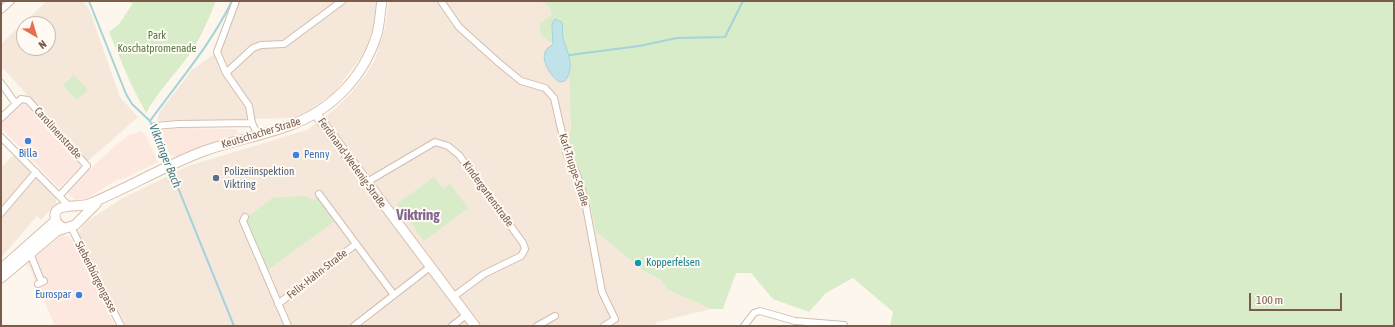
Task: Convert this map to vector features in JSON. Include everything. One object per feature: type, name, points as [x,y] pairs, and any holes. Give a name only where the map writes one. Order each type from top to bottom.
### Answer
[{"type":"main road","name":"Keutschacher Straße","points":[[67,207],[83,207],[161,168],[229,143],[288,127],[316,114],[339,96],[355,77],[364,63],[377,32],[382,1]]},
{"type":"main road","name":"Ferdinand-Wedenig-Straße","points":[[316,114],[475,326]]},
{"type":"main road","name":"Keutschacher Straße","points":[[1,278],[57,231],[71,225],[103,198]]},
{"type":"main road","points":[[67,207],[78,213],[71,225],[59,225],[55,215],[67,207]]},
{"type":"main road","points":[[1,269],[56,220]]},
{"type":"street","points":[[1,10],[10,1]]},
{"type":"street","points":[[236,1],[217,48],[218,55],[226,73],[249,106],[252,124],[258,135]]},
{"type":"street","points":[[226,73],[253,48],[261,45],[284,44],[342,1]]},
{"type":"street","name":"Karl-Truppe-Straße","points":[[441,1],[459,27],[505,68],[521,81],[545,88],[554,98],[567,155],[576,172],[584,196],[602,292],[615,319],[616,326]]},
{"type":"street","points":[[1,83],[16,104],[1,118]]},
{"type":"street","name":"Carolinenstraße","points":[[16,104],[21,99],[28,100],[87,166],[60,195]]},
{"type":"street","name":"Keutschacher Straße","points":[[156,126],[178,124],[252,124]]},
{"type":"street","points":[[1,137],[60,195],[67,207]]},
{"type":"street","name":"Kindergartenstraße","points":[[367,182],[435,142],[448,146],[459,155],[523,243],[525,249],[521,256],[484,274],[453,297]]},
{"type":"street","points":[[1,213],[36,172]]},
{"type":"street","name":"Felix-Hahn-Straße","points":[[319,194],[394,295]]},
{"type":"street","name":"Felix-Hahn-Straße","points":[[244,217],[243,221],[288,326]]},
{"type":"street","name":"Siebenbürgengasse","points":[[71,225],[121,326]]},
{"type":"street","name":"Felix-Hahn-Straße","points":[[278,304],[356,244]]},
{"type":"street","points":[[30,253],[41,281]]},
{"type":"street","points":[[354,326],[430,267]]},
{"type":"street","points":[[744,326],[754,313],[760,311],[795,321],[844,325]]},
{"type":"street","points":[[452,326],[466,315]]},
{"type":"street","points":[[538,326],[555,316]]},
{"type":"street","points":[[604,326],[615,319]]},
{"type":"shaded area","points":[[47,1],[83,1],[90,11],[120,97],[138,117],[87,162],[1,66],[1,44],[16,30],[16,56],[56,56],[56,16],[31,16]]},
{"type":"shaded area","points":[[239,1],[377,1],[372,31],[365,52],[334,93],[308,111],[294,118],[157,121],[160,111],[192,70],[218,51]]},
{"type":"shaded area","points":[[389,1],[541,1],[550,8],[570,67],[571,128],[566,141],[589,198],[596,232],[645,272],[660,279],[668,290],[711,309],[658,322],[654,326],[126,326],[78,233],[85,223],[121,199],[188,166],[307,130],[336,108],[351,93],[367,73],[375,59],[385,28]]},
{"type":"shaded area","points":[[22,103],[26,103],[79,162],[78,163],[81,167],[59,188],[1,128],[1,123]]},
{"type":"shaded area","points":[[179,128],[237,129],[239,135],[176,157],[170,155],[160,130]]},
{"type":"shaded area","points":[[141,131],[145,134],[158,162],[121,180],[118,179],[86,199],[75,200],[66,192],[116,145],[129,135]]},
{"type":"shaded area","points":[[13,155],[56,197],[56,204],[41,220],[37,216],[1,258],[1,168]]},
{"type":"shaded area","points":[[62,235],[70,237],[115,326],[55,326],[30,269],[26,264]]},
{"type":"green space","name":"Park Koschatpromenade","points":[[124,1],[216,1],[195,46],[151,104],[146,113],[130,82],[109,32],[119,24],[133,3]]},
{"type":"green space","points":[[541,1],[1394,1],[1394,326],[890,326],[893,312],[853,278],[826,293],[809,312],[773,299],[751,273],[736,273],[723,309],[711,309],[668,290],[660,279],[645,272],[596,232],[589,198],[566,141],[571,128],[570,67],[561,43],[549,42],[540,33],[540,23],[552,15],[550,8]]},
{"type":"green space","points":[[74,75],[88,90],[77,100],[63,85]]},
{"type":"green space","points":[[434,177],[443,189],[450,184],[468,208],[424,241],[397,204]]},
{"type":"green space","points":[[303,196],[314,200],[319,196],[335,221],[268,270],[246,218],[272,198]]},
{"type":"water","points":[[555,19],[562,22],[563,38],[570,59],[570,70],[568,75],[565,81],[559,82],[547,68],[544,59],[547,48],[553,44],[552,25]]},
{"type":"waterway","points":[[89,1],[126,94],[132,104],[150,121]]},
{"type":"waterway","name":"Viktringer Bach","points":[[168,164],[150,121],[194,63],[214,33],[232,1]]},
{"type":"waterway","points":[[570,55],[639,46],[677,38],[725,37],[743,1]]},
{"type":"waterway","name":"Viktringer Bach","points":[[170,168],[234,326]]},
{"type":"place","name":"Billa","points":[[28,141]]},
{"type":"place","name":"Penny","points":[[296,155]]},
{"type":"place","name":"Polizeiinspektion Viktring","points":[[216,178]]},
{"type":"place","name":"Kopperfelsen","points":[[638,263]]},
{"type":"place","name":"Eurospar","points":[[79,295]]},
{"type":"district","name":"Viktring","points":[[418,215]]}]
